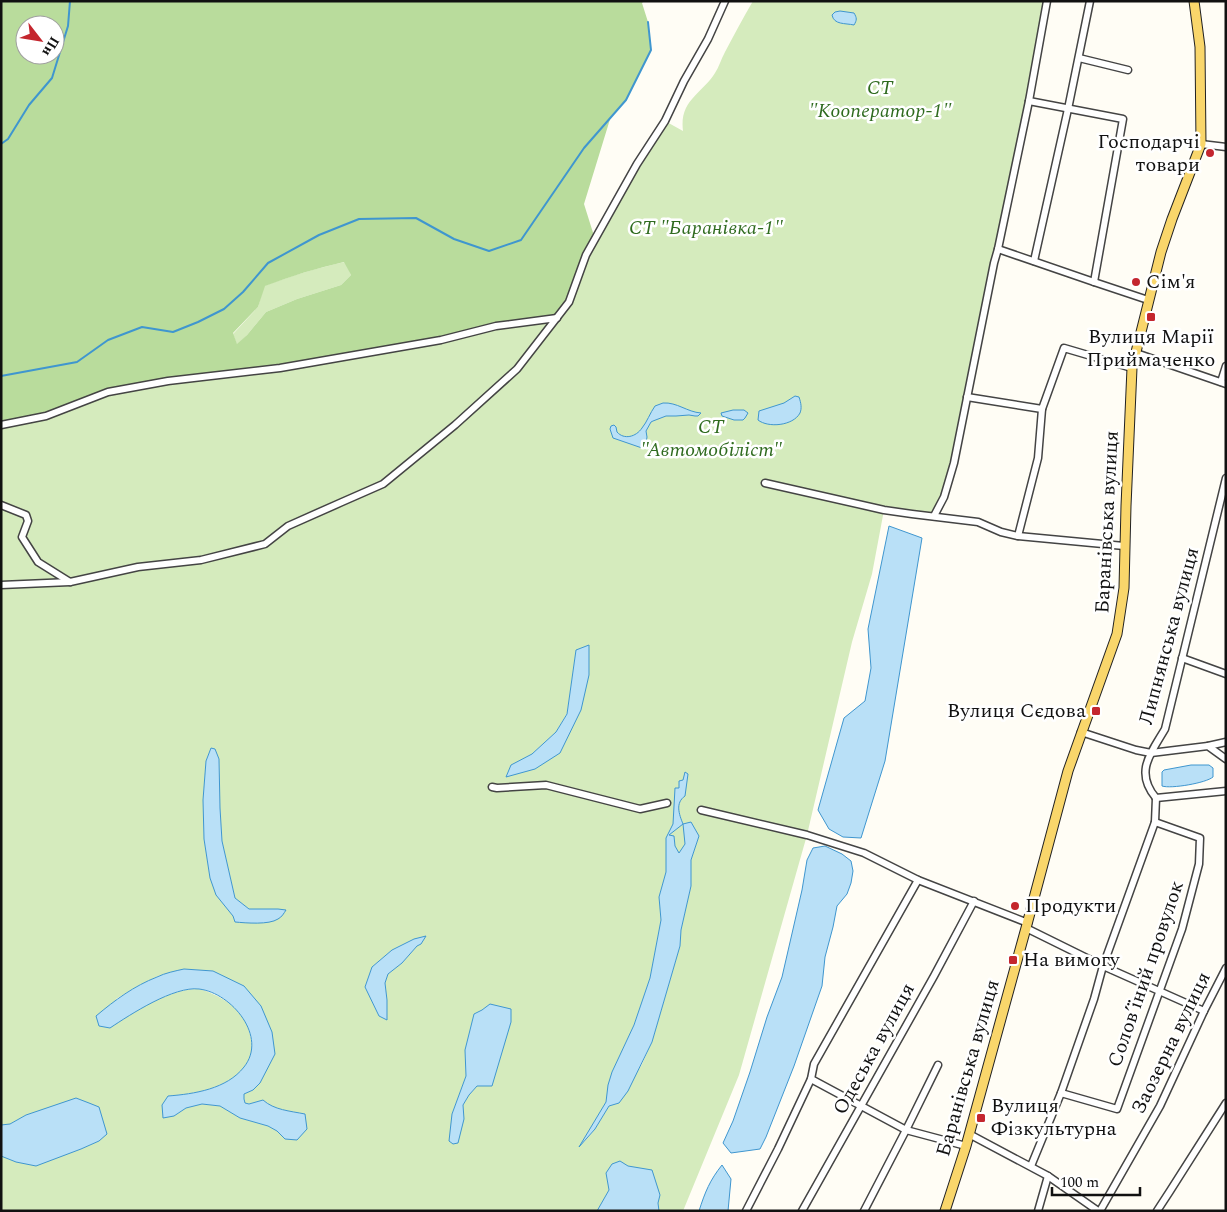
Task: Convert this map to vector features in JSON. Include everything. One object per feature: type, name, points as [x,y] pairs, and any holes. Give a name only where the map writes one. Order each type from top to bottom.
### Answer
[{"type":"main road","name":"Баранівська вулиця","points":[[945,1211],[966,1146],[1068,771],[1117,634],[1124,588],[1124,546],[1132,368],[1161,252],[1201,144],[1200,47],[1194,1]]},
{"type":"street","points":[[1,585],[70,582],[138,567],[201,560],[265,544],[288,526],[383,484],[455,425],[517,369],[569,302],[586,255],[637,164],[665,121],[684,81],[708,39],[725,1]]},
{"type":"street","points":[[934,516],[944,497],[954,463],[1029,101],[1047,1]]},
{"type":"street","points":[[1034,262],[1090,1]]},
{"type":"street","points":[[1079,58],[1128,70]]},
{"type":"street","points":[[1029,101],[1123,119],[1094,282]]},
{"type":"street","points":[[1201,144],[1226,147]]},
{"type":"street","points":[[998,248],[1148,300]]},
{"type":"street","points":[[1,425],[46,416],[117,390],[168,381],[280,368],[441,340],[496,326],[557,318]]},
{"type":"street","points":[[1018,536],[1038,458],[1042,409],[1064,348],[1132,368]]},
{"type":"street","points":[[1136,353],[1224,383],[1226,366]]},
{"type":"street","points":[[967,397],[1042,409]]},
{"type":"street","name":"Липнянська вулиця","points":[[1156,798],[1146,783],[1145,768],[1151,753],[1165,729],[1226,478]]},
{"type":"street","points":[[765,483],[884,510],[978,522],[1001,532],[1018,536],[1124,546]]},
{"type":"street","points":[[1,505],[26,515],[28,521],[22,537],[38,562],[70,582]]},
{"type":"street","points":[[1182,658],[1226,674]]},
{"type":"street","points":[[1081,732],[1151,753],[1226,742]]},
{"type":"street","points":[[1208,746],[1226,759]]},
{"type":"street","points":[[492,787],[546,785],[640,809],[667,803]]},
{"type":"street","points":[[1031,1166],[1061,1093],[1155,822],[1156,798],[1226,791]]},
{"type":"street","points":[[701,810],[807,836],[864,853],[918,880],[974,901],[1104,966],[1204,1011]]},
{"type":"street","name":"Соловʼїний провулок","points":[[1061,1093],[1117,1109],[1182,929],[1199,864],[1200,838],[1155,822]]},
{"type":"street","points":[[746,1211],[811,1080],[814,1064],[918,880]]},
{"type":"street","name":"Одеська вулиця","points":[[802,1211],[974,901]]},
{"type":"street","name":"Заозерна вулиця","points":[[1099,1211],[1160,1106],[1226,968]]},
{"type":"street","points":[[864,1211],[938,1065]]},
{"type":"street","points":[[811,1080],[906,1130],[966,1146]]},
{"type":"street","points":[[1157,1211],[1226,1103]]},
{"type":"street","points":[[969,1134],[1048,1176],[1099,1211]]},
{"type":"street","points":[[1038,1211],[1048,1176]]},
{"type":"green space","points":[[1,1],[644,1],[642,3],[648,22],[651,50],[626,100],[611,116],[584,204],[595,239],[569,302],[557,318],[496,326],[441,340],[108,392],[46,416],[1,425]],"holes":[[[344,262],[351,275],[341,285],[297,299],[266,312],[237,344],[233,333],[258,307],[265,286],[304,272]]]},
{"type":"green space","points":[[753,1],[1047,1],[954,463],[934,516],[884,510],[872,574],[852,642],[807,835],[739,1075],[683,1211],[659,1211],[658,1203],[609,1190],[597,1211],[1,1211],[1,1156],[63,1155],[99,1141],[50,1108],[26,1115],[10,1124],[1,1125],[1,425],[108,392],[586,255],[665,121],[683,131],[684,112],[693,98],[715,73]],"holes":[[[576,650],[569,735],[511,765],[532,754],[556,732],[567,713]],[[211,748],[219,759],[222,841],[235,898],[249,909],[278,909],[235,922],[210,878],[204,839],[203,800],[206,761]],[[684,824],[699,836],[691,860],[691,886],[681,930],[680,946],[652,1042],[642,1064],[619,1103],[609,1106],[595,1129],[583,1143],[606,1102],[612,1072],[634,1025],[650,978],[661,920],[659,897],[666,872],[666,838],[674,836],[675,846],[679,854],[685,844]],[[414,939],[417,946],[402,963],[388,974],[385,983],[387,1020],[379,1016],[365,987],[372,967],[392,950]],[[184,969],[213,971],[275,1054],[253,1090],[244,1094],[245,1103],[249,1104],[263,1100],[277,1108],[305,1114],[285,1139],[268,1126],[240,1118],[220,1106],[202,1104],[186,1108],[174,1116],[168,1096],[199,1092],[220,1085],[229,1081],[244,1067],[252,1048],[249,1031],[241,1015],[234,1007],[217,996],[198,989],[171,994],[152,1002],[128,1016],[116,999],[158,976]],[[490,1004],[511,1022],[501,1052],[463,1105],[464,1119],[452,1114],[466,1076],[465,1050],[474,1014]]]},
{"type":"green space","points":[[345,262],[351,275],[341,285],[297,299],[266,312],[237,345],[233,334],[258,307],[264,286],[304,272]]},
{"type":"water","points":[[835,12],[854,13],[856,22],[854,25],[840,23],[833,18],[832,15]]},
{"type":"water","points":[[795,396],[799,397],[801,409],[797,417],[792,421],[774,425],[762,423],[758,420],[759,411],[784,403]]},
{"type":"water","points":[[663,403],[673,404],[701,413],[698,416],[666,416],[651,422],[646,431],[646,443],[642,448],[613,438],[611,426],[614,425],[617,432],[623,436],[633,435],[644,426],[655,406]]},
{"type":"water","points":[[744,410],[748,413],[743,420],[734,420],[722,416],[721,413]]},
{"type":"water","points":[[889,526],[922,538],[885,761],[861,838],[843,837],[829,829],[818,810],[844,718],[865,701],[871,668],[868,629]]},
{"type":"water","points":[[589,645],[589,675],[581,710],[560,753],[535,769],[506,777],[511,765],[532,754],[556,732],[567,714],[576,650]]},
{"type":"water","points":[[211,748],[215,749],[219,759],[222,841],[235,898],[249,909],[286,910],[281,917],[274,921],[257,923],[235,922],[233,916],[216,895],[210,878],[204,839],[203,800],[206,761]]},
{"type":"water","points":[[1191,765],[1209,765],[1213,768],[1213,777],[1188,785],[1162,786],[1162,772],[1164,770]]},
{"type":"water","points":[[685,772],[688,774],[685,796],[679,805],[680,816],[683,824],[691,822],[699,836],[691,860],[691,886],[681,930],[680,946],[652,1042],[628,1091],[619,1103],[609,1106],[595,1129],[579,1147],[606,1102],[612,1072],[634,1025],[650,978],[661,920],[659,897],[666,872],[666,838],[673,824],[675,788],[679,788],[679,781],[683,780]],"holes":[[[683,824],[685,844],[679,853],[675,846],[674,836],[669,835]]]},
{"type":"water","points":[[825,846],[842,854],[851,861],[853,871],[847,894],[837,906],[825,957],[822,986],[794,1066],[760,1149],[731,1153],[723,1143],[733,1121],[782,977],[807,860],[813,848]]},
{"type":"water","points":[[426,936],[421,944],[402,963],[388,974],[385,983],[387,1020],[379,1016],[365,987],[372,967],[392,950],[414,939]]},
{"type":"water","points":[[184,969],[213,971],[244,986],[261,1006],[272,1032],[275,1054],[260,1083],[253,1090],[244,1094],[245,1103],[249,1104],[263,1100],[277,1108],[305,1114],[307,1129],[297,1140],[285,1139],[268,1126],[240,1118],[220,1106],[202,1104],[186,1108],[174,1116],[163,1118],[162,1105],[168,1096],[199,1092],[229,1081],[244,1067],[250,1055],[252,1043],[249,1030],[243,1018],[223,999],[211,992],[189,989],[178,992],[153,1002],[110,1028],[99,1026],[96,1016],[110,1004],[140,985],[170,972]]},
{"type":"water","points":[[490,1004],[511,1009],[511,1022],[492,1086],[477,1086],[469,1095],[463,1105],[464,1119],[458,1143],[453,1144],[449,1141],[452,1114],[466,1076],[465,1050],[474,1014]]},
{"type":"water","points":[[76,1098],[99,1107],[107,1134],[99,1141],[36,1166],[16,1162],[1,1156],[1,1125],[10,1124],[26,1115]]},
{"type":"water","points":[[620,1161],[628,1166],[652,1170],[660,1195],[659,1211],[597,1211],[609,1190],[606,1173],[612,1164]]},
{"type":"water","points":[[722,1165],[731,1179],[728,1211],[699,1211],[708,1186]]},
{"type":"waterway","points":[[1,144],[8,139],[29,105],[52,78],[68,26],[70,1]]},
{"type":"waterway","points":[[1,376],[77,362],[108,340],[142,327],[173,332],[198,322],[224,309],[243,292],[268,263],[319,235],[359,219],[416,218],[454,239],[489,251],[521,240],[584,148],[626,100],[651,50],[648,22]]},
{"type":"place","name":"Господарчі товари","points":[[1210,153]]},
{"type":"place","name":"Сім'я","points":[[1136,282]]},
{"type":"place","name":"Вулиця Марії Приймаченко","points":[[1151,317]]},
{"type":"place","name":"Вулиця Сєдова","points":[[1096,711]]},
{"type":"place","name":"Продукти","points":[[1015,906]]},
{"type":"place","name":"На вимогу","points":[[1013,960]]},
{"type":"place","name":"Вулиця Фізкультурна","points":[[981,1118]]},
{"type":"park label","name":"СТ \"Кооператор-1\"","points":[[880,100]]},
{"type":"park label","name":"СТ \"Баранівка-1\"","points":[[706,228]]},
{"type":"park label","name":"СТ \"Автомобіліст\"","points":[[711,438]]}]
